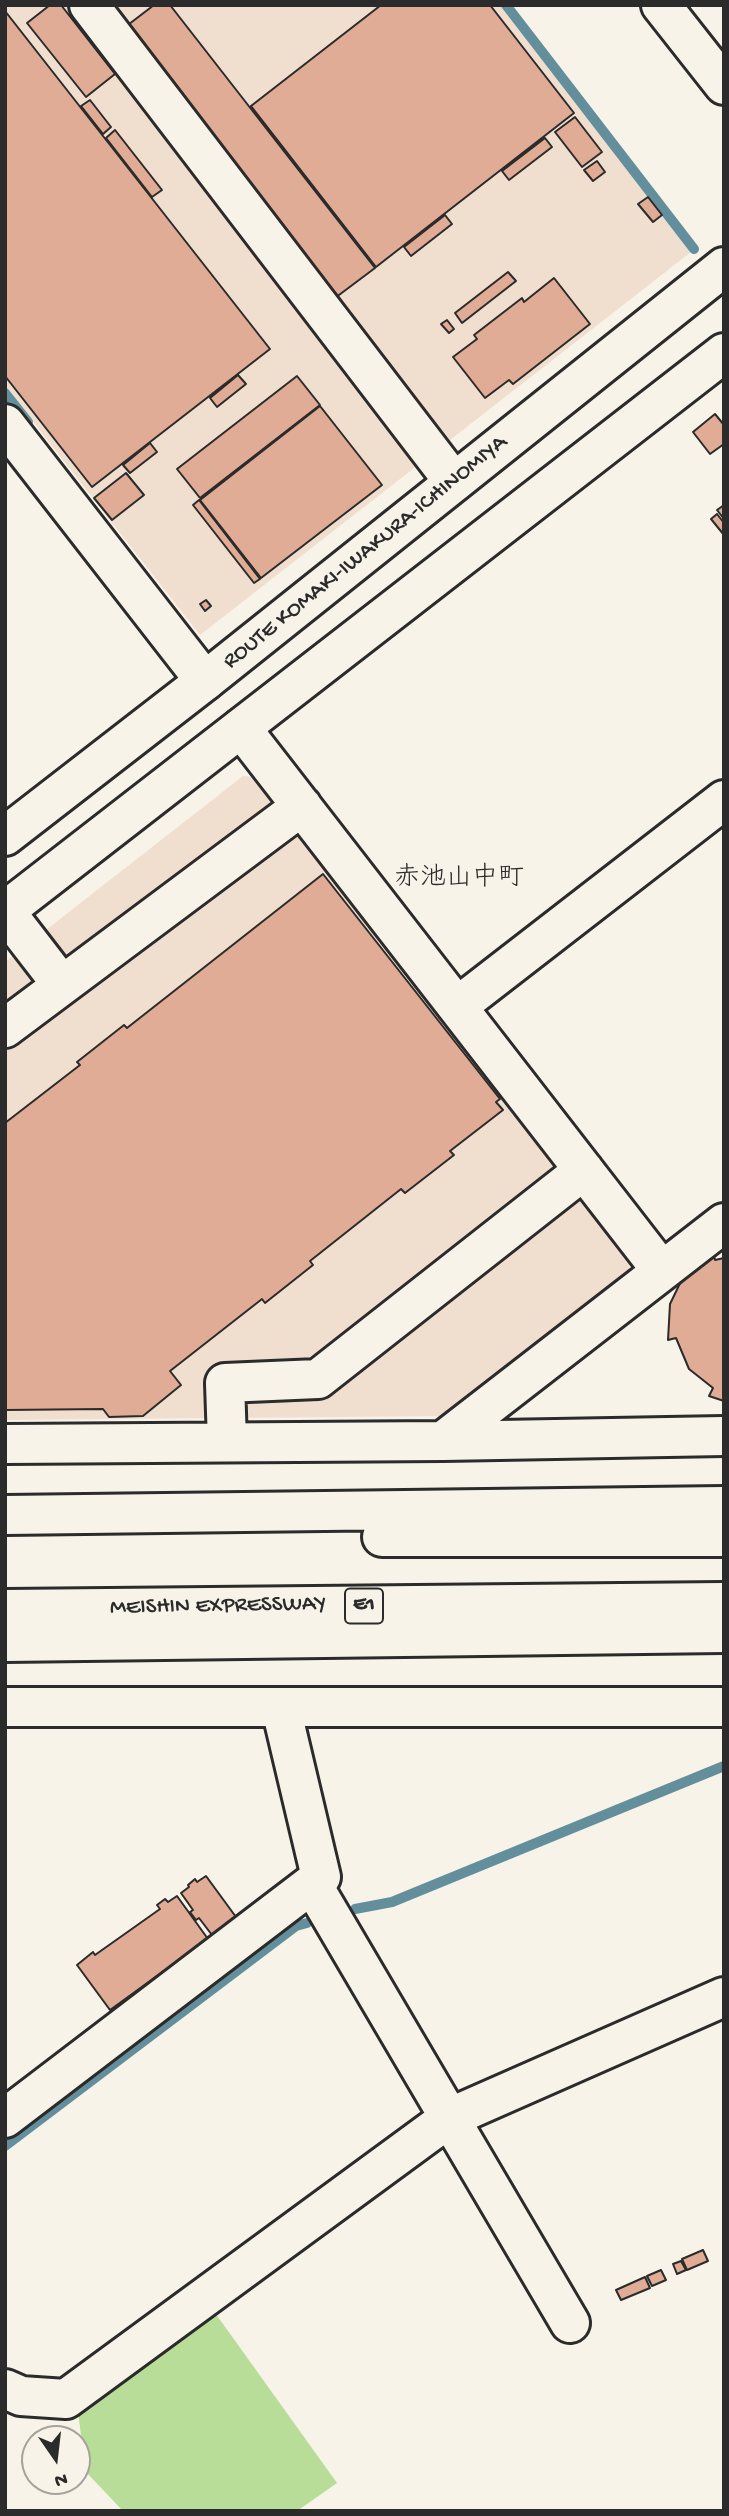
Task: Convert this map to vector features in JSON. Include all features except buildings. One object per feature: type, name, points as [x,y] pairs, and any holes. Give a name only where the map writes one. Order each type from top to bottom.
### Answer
[{"type":"main road","points":[[89,5],[454,482]]},
{"type":"main road","points":[[661,5],[724,85]]},
{"type":"main road","name":"ROUTE KOMAKI-IWAKURA-ICHINOMIYA","points":[[5,836],[205,681],[724,267]]},
{"type":"main road","points":[[62,985],[5,911],[724,353]]},
{"type":"main road","points":[[5,424],[205,681]]},
{"type":"main road","points":[[241,728],[662,1270]]},
{"type":"main road","points":[[458,1006],[724,800]]},
{"type":"main road","points":[[5,1028],[302,806]]},
{"type":"main road","points":[[227,1442],[225,1383],[318,1379],[584,1170]]},
{"type":"main road","points":[[443,1441],[724,1223]]},
{"type":"main road","points":[[5,1444],[724,1436]]},
{"type":"main road","points":[[5,1515],[724,1506]]},
{"type":"main road","points":[[5,1540],[724,1537]]},
{"type":"main road","name":"MEISHIN EXPRESSWAY","points":[[5,1609],[724,1602]]},
{"type":"main road","points":[[5,1642],[724,1633]]},
{"type":"main road","points":[[5,1707],[724,1707]]},
{"type":"main road","points":[[5,2118],[321,1877],[281,1708]]},
{"type":"main road","points":[[312,1884],[570,2323]]},
{"type":"main road","points":[[5,2389],[21,2396],[66,2399],[449,2118],[724,1997]]},
{"type":"shaded area","points":[[5,5],[501,5],[691,252],[200,635],[5,386]]},
{"type":"shaded area","points":[[243,776],[261,778],[632,1250],[628,1276],[445,1416],[5,1420],[5,962]]},
{"type":"green space","points":[[213,2310],[337,2483],[297,2511],[123,2511],[91,2477],[91,2425],[80,2425],[77,2405]]},
{"type":"waterway","points":[[506,5],[694,249]]},
{"type":"waterway","points":[[5,393],[28,422]]},
{"type":"waterway","points":[[355,1909],[392,1902],[724,1766]]},
{"type":"waterway","points":[[5,2146],[296,1926],[307,1923]]},
{"type":"district","name":"赤池山中町","points":[[459,880]]}]
